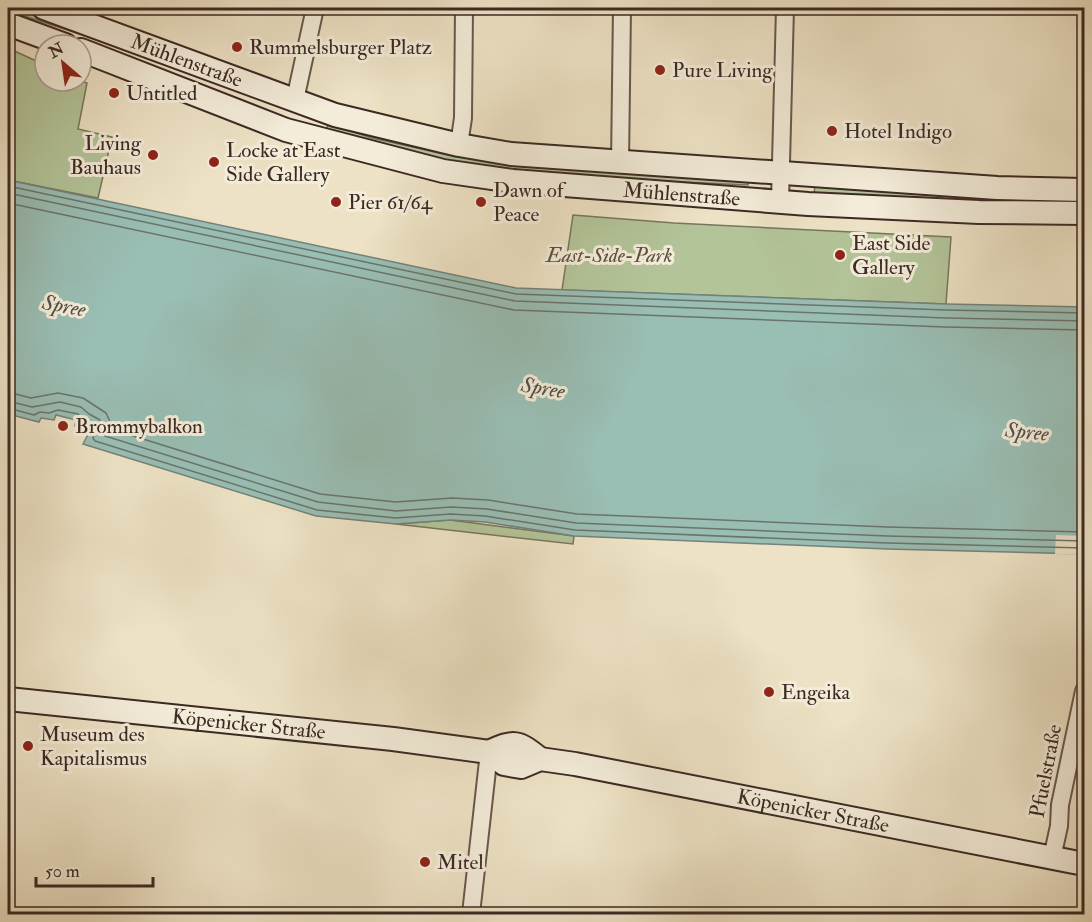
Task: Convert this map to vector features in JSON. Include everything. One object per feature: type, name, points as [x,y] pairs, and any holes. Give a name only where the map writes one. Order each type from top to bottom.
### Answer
[{"type":"main road","name":"Mühlenstraße","points":[[44,8],[335,115],[459,145],[511,154],[620,163],[997,188],[1084,190]]},
{"type":"main road","points":[[8,24],[33,33]]},
{"type":"main road","name":"Mühlenstraße","points":[[93,55],[286,130],[443,171],[524,182],[780,201],[979,212],[1084,213]]},
{"type":"main road","points":[[286,130],[295,100]]},
{"type":"main road","name":"Köpenicker Straße","points":[[8,699],[393,739],[489,753],[504,764],[521,767],[540,759],[1084,864]]},
{"type":"street","points":[[295,100],[315,8]]},
{"type":"street","points":[[459,145],[463,118],[464,8]]},
{"type":"street","points":[[620,163],[622,8]]},
{"type":"street","points":[[780,201],[785,8]]},
{"type":"street","name":"Pfuelstraße","points":[[1052,858],[1059,826],[1060,805],[1084,692]]},
{"type":"street","points":[[471,915],[489,753]]},
{"type":"green space","points":[[8,8],[15,8],[89,33],[76,33],[8,11]]},
{"type":"green space","points":[[93,34],[137,48],[148,56],[93,38]]},
{"type":"green space","points":[[8,48],[33,59],[33,93],[85,93],[78,129],[112,137],[98,198],[8,180]]},
{"type":"green space","points":[[328,124],[372,138],[453,156],[517,165],[749,180],[748,185],[516,174],[448,163],[326,133]]},
{"type":"green space","points":[[815,185],[889,192],[963,195],[963,202],[814,195]]},
{"type":"green space","name":"East-Side-Park","points":[[573,215],[674,223],[951,237],[946,304],[562,290]]},
{"type":"green space","points":[[450,520],[574,536],[573,544],[396,524]]},
{"type":"water","name":"Spree","points":[[8,180],[516,288],[1084,307],[1084,554],[887,549],[574,536],[485,522],[450,520],[396,524],[316,516],[83,444],[91,429],[75,426],[76,420],[56,415],[54,420],[41,418],[39,422],[8,414]]},
{"type":"pier","points":[[1056,535],[1084,536],[1084,555],[1055,554]]},
{"type":"place","name":"Rummelsburger Platz","points":[[237,47]]},
{"type":"place","name":"Pure Living","points":[[660,70]]},
{"type":"place","name":"Untitled","points":[[114,93]]},
{"type":"place","name":"Hotel Indigo","points":[[832,131]]},
{"type":"place","name":"Living Bauhaus","points":[[153,155]]},
{"type":"place","name":"Locke at East Side Gallery","points":[[214,162]]},
{"type":"place","name":"Pier 61/64","points":[[336,202]]},
{"type":"place","name":"Dawn of Peace","points":[[481,202]]},
{"type":"place","name":"East Side Gallery","points":[[840,255]]},
{"type":"place","name":"Brommybalkon","points":[[63,426]]},
{"type":"place","name":"Engeika","points":[[769,692]]},
{"type":"place","name":"Museum des Kapitalismus","points":[[28,746]]},
{"type":"place","name":"Mitel","points":[[425,862]]}]
